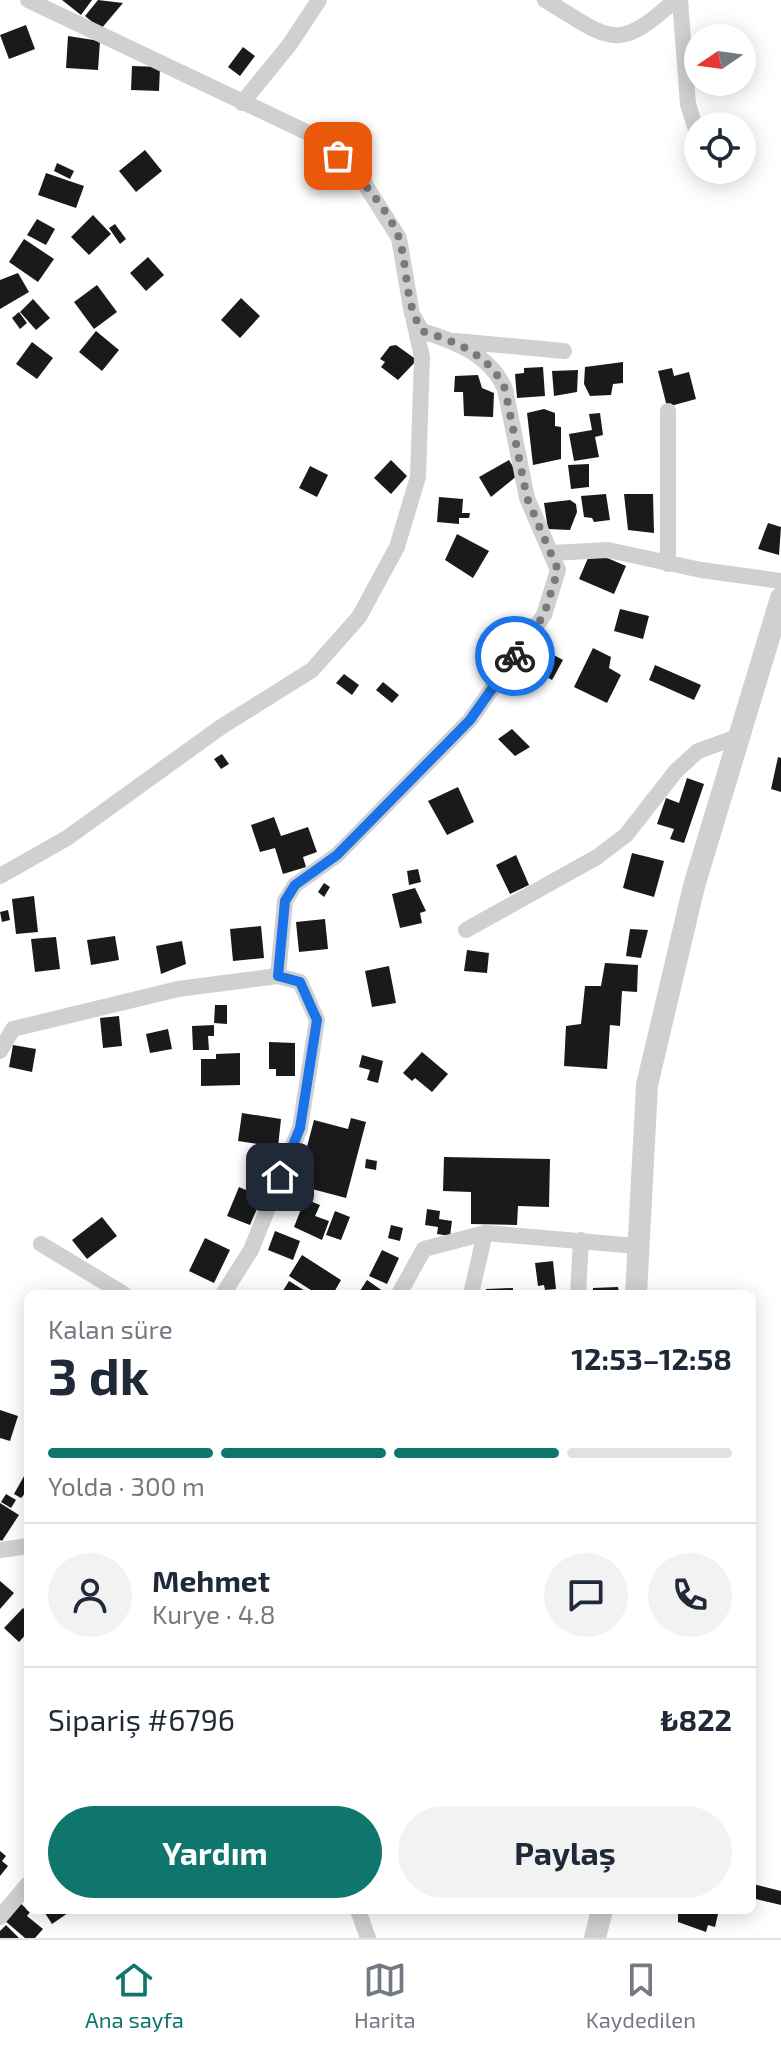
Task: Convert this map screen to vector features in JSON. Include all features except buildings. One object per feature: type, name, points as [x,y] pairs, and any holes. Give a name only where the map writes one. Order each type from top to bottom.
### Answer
[{"type":"street","points":[[0,876],[67,838],[221,727],[312,670],[359,617],[397,547],[418,477],[422,357],[399,238],[359,175],[317,137],[28,0]]},
{"type":"street","points":[[242,103],[290,44],[319,0]]},
{"type":"street","points":[[545,0],[606,36],[628,37],[677,0]]},
{"type":"street","points":[[677,0],[690,112]]},
{"type":"street","points":[[412,314],[422,331],[455,341],[564,351]]},
{"type":"street","points":[[278,976],[285,901],[290,893],[337,855],[470,720],[544,615],[558,570],[527,498],[505,389],[499,375],[455,341]]},
{"type":"street","points":[[668,411],[668,564]]},
{"type":"street","points":[[551,553],[608,550],[668,564],[781,581]]},
{"type":"street","points":[[636,1290],[647,1085],[694,886],[781,598]]},
{"type":"street","points":[[466,930],[597,857],[626,835],[676,771],[698,751],[740,736]]},
{"type":"street","points":[[0,1051],[13,1029],[178,989],[278,976],[300,982],[317,1020],[300,1128],[251,1250],[226,1290]]},
{"type":"street","points":[[401,1290],[424,1249],[485,1233],[637,1246]]},
{"type":"street","points":[[472,1290],[485,1233]]},
{"type":"street","points":[[578,1290],[581,1240]]},
{"type":"street","points":[[41,1244],[117,1290]]},
{"type":"street","points":[[0,1550],[24,1547]]},
{"type":"street","points":[[0,1917],[24,1889]]},
{"type":"street","points":[[361,1914],[368,1938]]},
{"type":"street","points":[[595,1938],[601,1914]]},
{"type":"way so far","points":[[338,156],[359,175],[399,238],[412,314],[422,331],[455,341],[483,360],[499,375],[505,389],[527,498],[558,570],[544,615],[515,656]]},
{"type":"route","points":[[280,1177],[300,1128],[317,1020],[300,982],[278,976],[285,901],[295,885],[337,855],[470,720],[515,656]]}]
